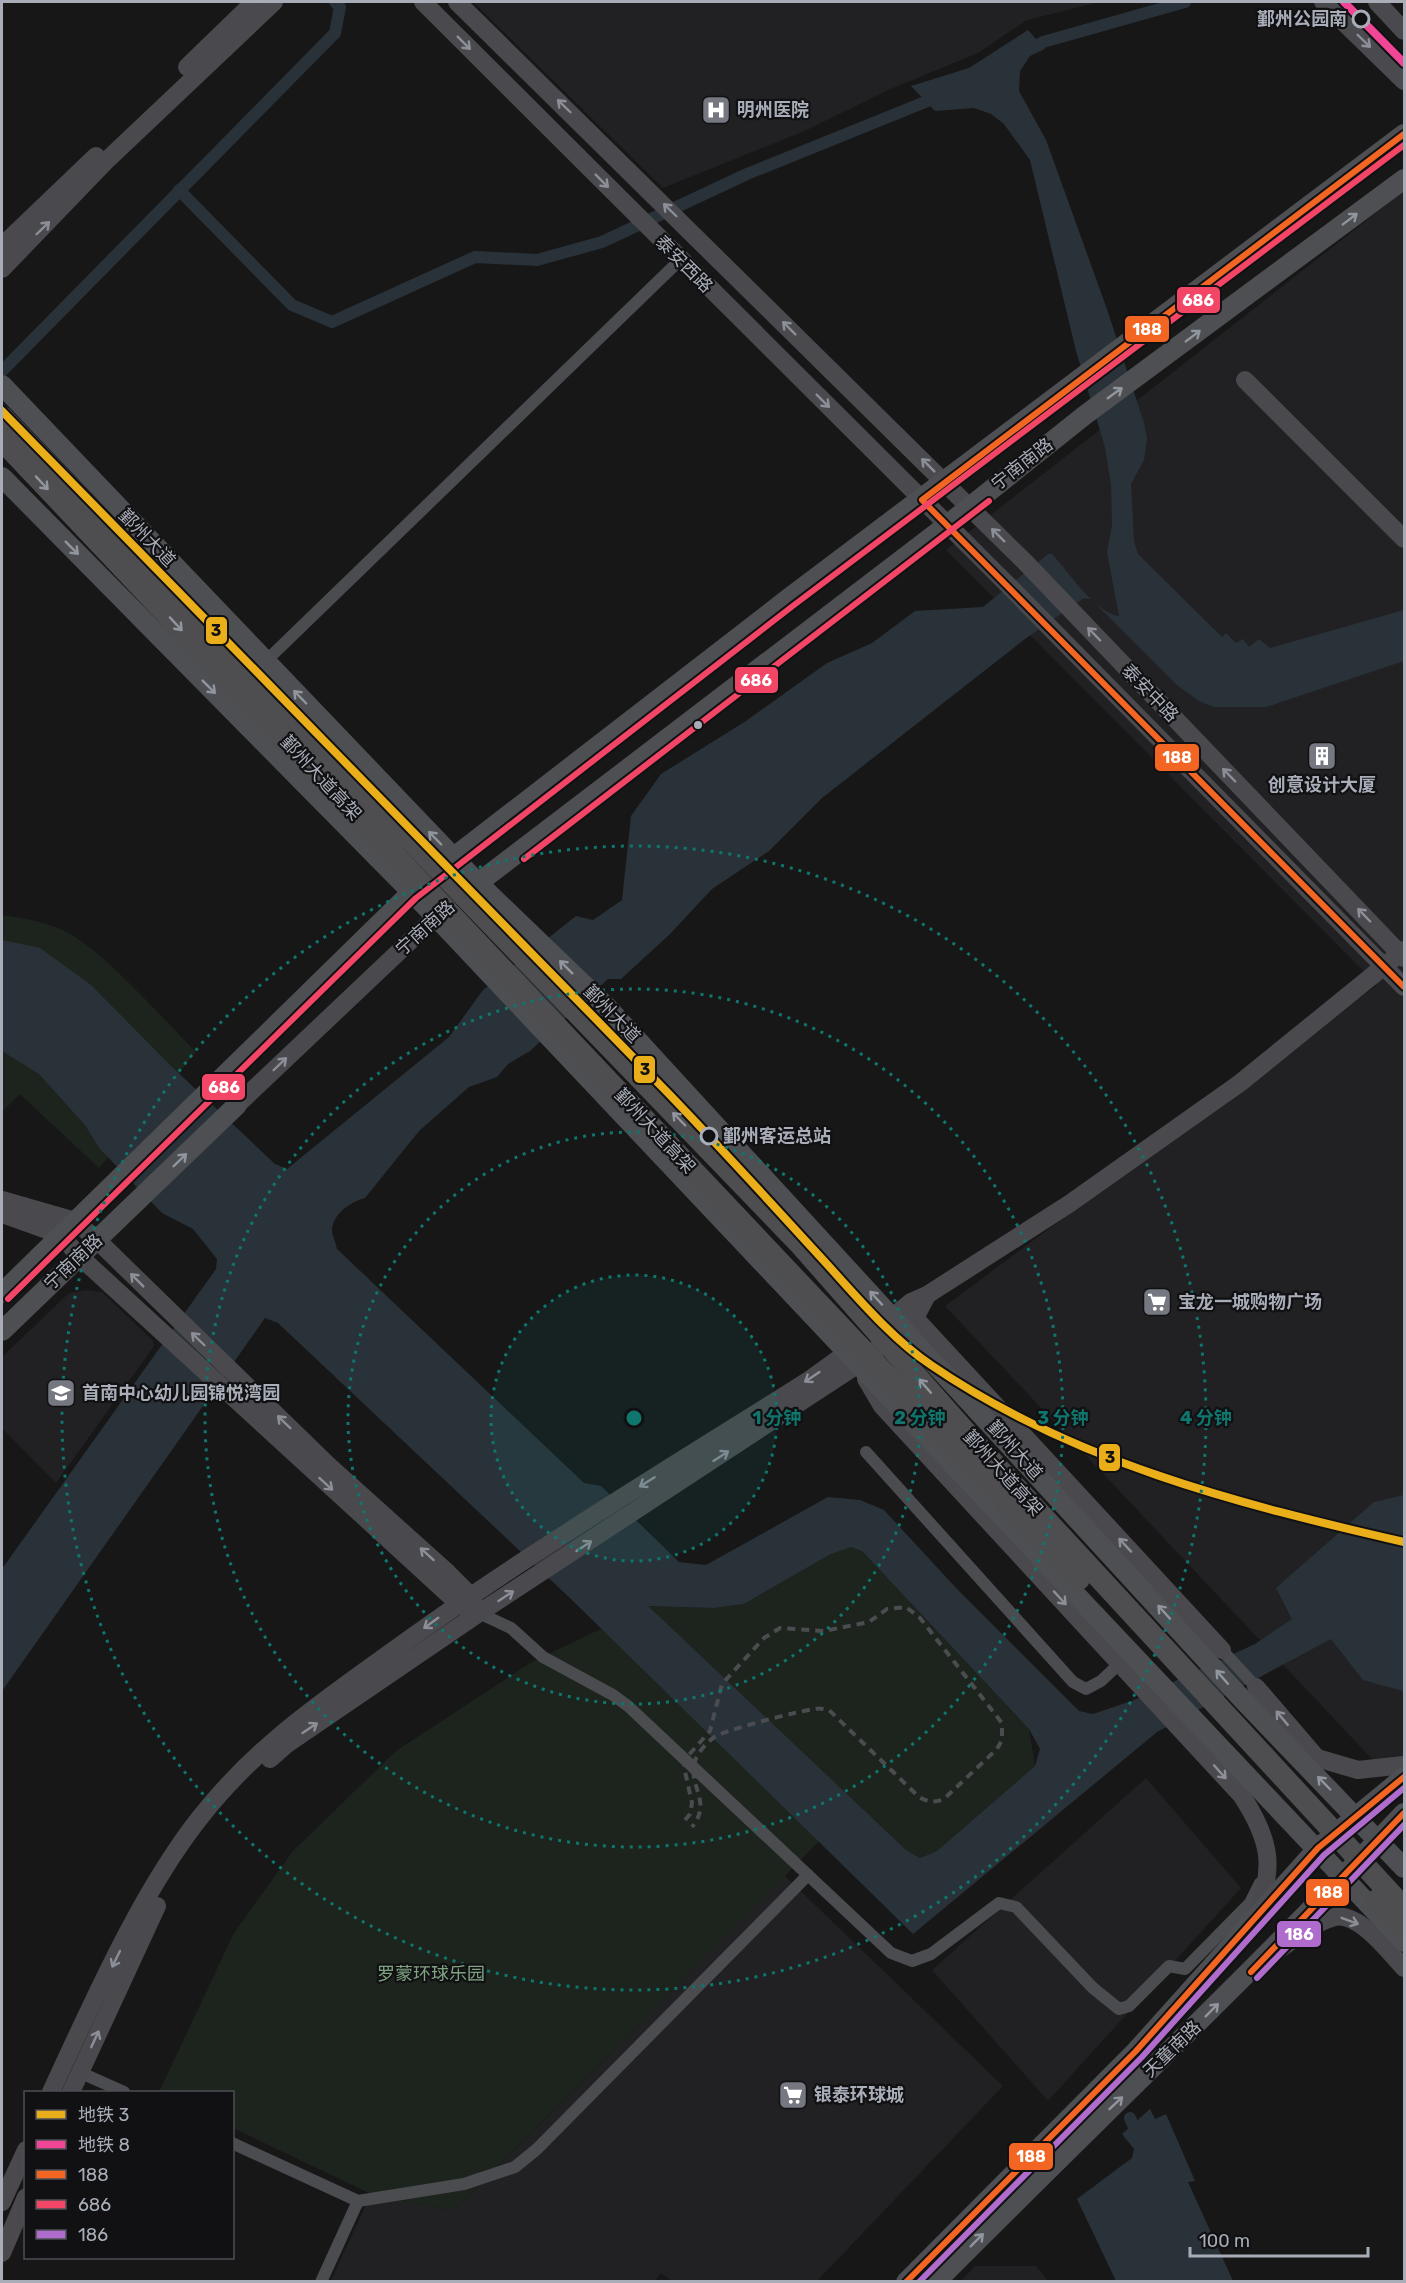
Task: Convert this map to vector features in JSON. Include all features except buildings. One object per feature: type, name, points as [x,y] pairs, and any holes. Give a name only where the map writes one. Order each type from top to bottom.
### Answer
[{"type":"highway","name":"鄞州大道高架","points":[[2,417],[799,1243],[984,1453],[1404,1908]]},
{"type":"highway","name":"鄞州大道高架","points":[[2,440],[1041,1539],[1404,1929]]},
{"type":"main road","name":"宁南南路","points":[[2,1293],[410,891],[789,597],[945,483],[1404,134]]},
{"type":"main road","name":"宁南南路","points":[[478,883],[947,525],[1085,415],[1404,179]]},
{"type":"main road","name":"鄞州大道","points":[[6,390],[478,883],[608,1008],[904,1320],[1249,1693],[1404,1868]]},
{"type":"main road","points":[[2,477],[435,916],[489,976],[852,1359],[1149,1683],[1203,1727],[1404,1942]]},
{"type":"main road","name":"宁南南路","points":[[2,1331],[237,1105]]},
{"type":"main road","points":[[906,2282],[1136,2051],[1318,1848],[1404,1777]]},
{"type":"main road","name":"天童南路","points":[[936,2282],[1077,2140],[1263,1960],[1404,1813]]},
{"type":"street","points":[[2,246],[254,2]]},
{"type":"street","points":[[2,269],[105,162],[274,2]]},
{"type":"street","name":"泰安西路","points":[[423,2],[947,525]]},
{"type":"street","name":"泰安西路","points":[[457,2],[969,506]]},
{"type":"street","points":[[1323,2],[1404,81]]},
{"type":"street","points":[[1377,2],[1404,31]]},
{"type":"street","points":[[266,661],[680,260]]},
{"type":"street","points":[[1245,380],[1404,539]]},
{"type":"street","name":"泰安中路","points":[[969,506],[1077,616],[1397,967]]},
{"type":"street","name":"泰安中路","points":[[947,525],[1397,967]]},
{"type":"street","name":"宁南南路","points":[[237,1105],[435,916],[478,883]]},
{"type":"street","points":[[71,2091],[165,1891],[192,1846],[223,1807],[287,1744],[479,1613],[637,1511],[904,1320],[911,1302],[927,1295],[1069,1204],[1240,1083],[1397,967]]},
{"type":"street","points":[[2,1200],[97,1240],[479,1613],[511,1628],[543,1657],[628,1706],[891,1953],[912,1961],[931,1954],[999,1903],[1017,1906],[1093,1988],[1119,2009],[1129,2006],[1169,1966],[1185,1969],[1250,1903],[1267,1869]]},
{"type":"street","points":[[2,1214],[68,1228]]},
{"type":"street","points":[[68,1228],[79,1256],[205,1374],[464,1599]]},
{"type":"street","points":[[51,2091],[134,1923],[179,1845],[212,1804],[282,1732],[464,1599],[852,1359]]},
{"type":"street","points":[[852,1359],[882,1406],[1120,1664],[1149,1683],[1181,1728],[1242,1796],[1259,1822],[1269,1851],[1256,1917],[1239,1936]]},
{"type":"street","points":[[866,1452],[1073,1682],[1086,1689],[1101,1681],[1120,1664]]},
{"type":"street","points":[[1249,1693],[1317,1758],[1358,1770],[1404,1765]]},
{"type":"street","points":[[234,2144],[358,2201],[464,2184],[515,2166],[537,2149],[808,1875]]},
{"type":"street","points":[[1263,1960],[1316,1926],[1336,1917],[1353,1920],[1378,1938],[1404,1968]]},
{"type":"street","points":[[80,2072],[122,2091]]},
{"type":"street","points":[[2,2202],[24,2154]]},
{"type":"street","points":[[321,2282],[358,2201]]},
{"type":"street","points":[[2,2253],[24,2202]]},
{"type":"shaded area","name":"明州医院","points":[[473,2],[1100,2],[1027,20],[978,53],[888,90],[807,130],[663,188]]},
{"type":"shaded area","points":[[1028,30],[1045,49],[1030,56],[1020,71],[1019,91],[1046,140],[1108,312],[1144,423],[1147,438],[1144,460],[1131,484],[1134,541],[1138,554],[1222,637],[1226,633],[1236,643],[1243,639],[1249,647],[1259,639],[1270,648],[1404,610],[1404,661],[1266,707],[1214,707],[1199,701],[1177,685],[1092,600],[1101,608],[1119,616],[1107,552],[1112,525],[1111,485],[1105,447],[1076,351],[1030,160],[1004,124],[991,114],[974,108],[935,111],[911,86],[969,68]]},
{"type":"shaded area","points":[[1404,191],[1404,1793],[945,1306],[1377,985],[946,550]]},
{"type":"shaded area","points":[[1048,554],[1052,554],[1091,599],[1084,598],[1025,639],[822,798],[769,851],[712,889],[670,934],[621,979],[608,979],[530,1051],[508,1064],[497,1077],[469,1087],[419,1131],[365,1198],[354,1202],[339,1213],[333,1224],[333,1237],[337,1249],[584,1483],[601,1486],[679,1562],[706,1565],[828,1497],[860,1500],[884,1510],[957,1589],[1079,1711],[1093,1714],[1134,1700],[1255,1644],[1292,1619],[1276,1588],[1374,1502],[1404,1495],[1403,1691],[1363,1680],[1331,1639],[1157,1732],[913,1934],[572,1600],[278,1323],[265,1318],[2,1691],[2,1569],[216,1269],[217,1259],[193,1229],[162,1213],[100,1149],[85,1125],[39,1074],[2,1051],[2,940],[40,948],[91,985],[169,1064],[275,1164],[287,1169],[449,1037],[483,990],[576,916],[593,920],[622,900],[631,816],[661,774],[746,721],[827,663],[872,643],[915,611],[983,607]],"holes":[[[851,1547],[862,1551],[1029,1729],[1040,1749],[1035,1766],[937,1851],[920,1858],[906,1850],[648,1606],[714,1608],[744,1604],[829,1555]]]},
{"type":"shaded area","name":"首南中心幼儿园锦悦湾园","points":[[86,1290],[102,1292],[153,1341],[154,1346],[56,1483],[2,1428],[2,1357],[69,1293]]},
{"type":"shaded area","points":[[1146,1778],[1241,1888],[1048,2101],[932,1970]]},
{"type":"shaded area","name":"银泰环球城","points":[[785,1876],[1003,2086],[817,2281],[673,2282],[661,2273],[654,2282],[330,2282],[371,2194],[454,2211]]},
{"type":"shaded area","points":[[1150,2109],[1155,2119],[1166,2114],[1195,2181],[1188,2182],[1233,2281],[1116,2281],[1077,2199],[1132,2158],[1134,2149],[1122,2134]]},
{"type":"shaded area","points":[[975,2266],[1036,2266],[1048,2281],[961,2281]]},
{"type":"green space","points":[[2,915],[29,919],[56,927],[88,946],[120,974],[196,1052],[99,1168],[20,1094],[2,1112]]},
{"type":"green space","name":"罗蒙环球乐园","points":[[851,1547],[862,1551],[1029,1729],[1035,1766],[937,1851],[920,1858],[906,1850],[856,1804],[454,2211],[371,2194],[234,2128],[234,2091],[159,2091],[234,1933],[293,1851],[396,1751],[530,1663],[648,1606],[714,1608],[744,1604],[829,1555]]},
{"type":"waterway","points":[[2,371],[335,33],[340,7],[335,2]]},
{"type":"waterway","points":[[1027,50],[1043,42],[1185,2]]},
{"type":"waterway","points":[[179,190],[292,305],[332,322],[475,257],[537,260],[602,242],[747,174],[940,96]]},
{"type":"waterway","points":[[1130,2118],[1139,2139]]},
{"type":"railway","points":[[685,1820],[690,1814],[692,1803],[684,1767],[687,1757],[710,1731],[722,1684],[764,1638],[780,1628],[824,1631],[869,1622],[887,1609],[906,1607],[920,1618],[1002,1723],[1002,1740],[997,1749],[944,1799],[934,1801],[919,1797],[829,1710],[817,1709],[795,1713],[723,1733],[707,1744],[695,1761],[693,1770],[700,1809],[698,1818],[692,1827]]},
{"type":"metro line","name":"8","points":[[1344,2],[1404,63]]},
{"type":"metro line","name":"3","points":[[2,411],[668,1093],[902,1343],[931,1365],[985,1399],[1099,1454],[1219,1495],[1404,1542]]},
{"type":"transit line","name":"188","points":[[1404,134],[922,500],[1404,987]]},
{"type":"transit line","name":"686","points":[[8,1299],[416,898],[794,605],[1404,145]]},
{"type":"transit line","name":"686","points":[[524,859],[989,501]]},
{"type":"transit line","name":"188","points":[[906,2282],[1136,2051],[1318,1848],[1404,1777]]},
{"type":"transit line","name":"186","points":[[919,2282],[1142,2057],[1324,1855],[1404,1788]]},
{"type":"transit line","name":"188","points":[[1251,1972],[1404,1813]]},
{"type":"transit line","name":"186","points":[[1257,1978],[1404,1825]]},
{"type":"place","name":"鄞州公园南","points":[[1361,19]]},
{"type":"place","name":"明州医院","points":[[716,110]]},
{"type":"place","name":"创意设计大厦","points":[[1322,756]]},
{"type":"place","name":"鄞州客运总站","points":[[709,1136]]},
{"type":"place","name":"宝龙一城购物广场","points":[[1157,1302]]},
{"type":"place","name":"首南中心幼儿园锦悦湾园","points":[[61,1393]]},
{"type":"place","name":"银泰环球城","points":[[793,2095]]}]
